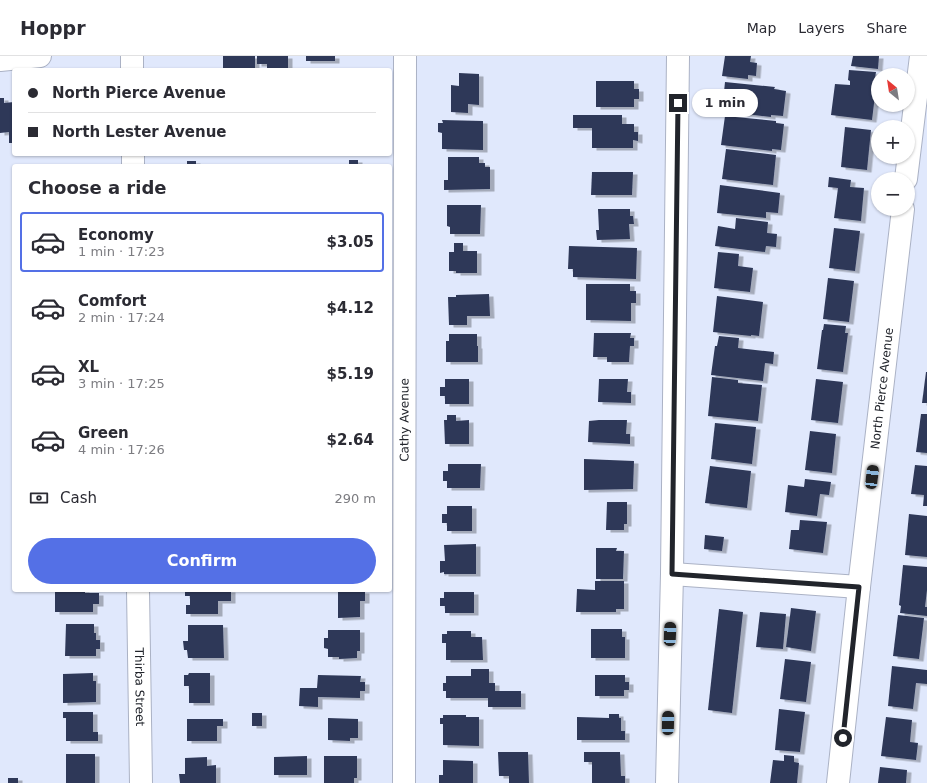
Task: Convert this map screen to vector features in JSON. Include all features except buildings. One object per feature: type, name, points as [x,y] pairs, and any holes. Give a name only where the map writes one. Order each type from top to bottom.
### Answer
[{"type":"street","points":[[0,60],[40,56]]},
{"type":"street","points":[[132,56],[132,68]]},
{"type":"street","name":"Cathy Avenue","points":[[404,783],[405,56]]},
{"type":"street","points":[[667,783],[672,574],[678,56]]},
{"type":"street","points":[[907,172],[920,56]]},
{"type":"street","name":"North Pierce Avenue","points":[[838,783],[902,216]]},
{"type":"street","points":[[672,574],[859,587]]},
{"type":"street","name":"Thirba Street","points":[[138,592],[141,783]]},
{"type":"route","points":[[678,103],[672,574],[859,587],[843,738]]}]
